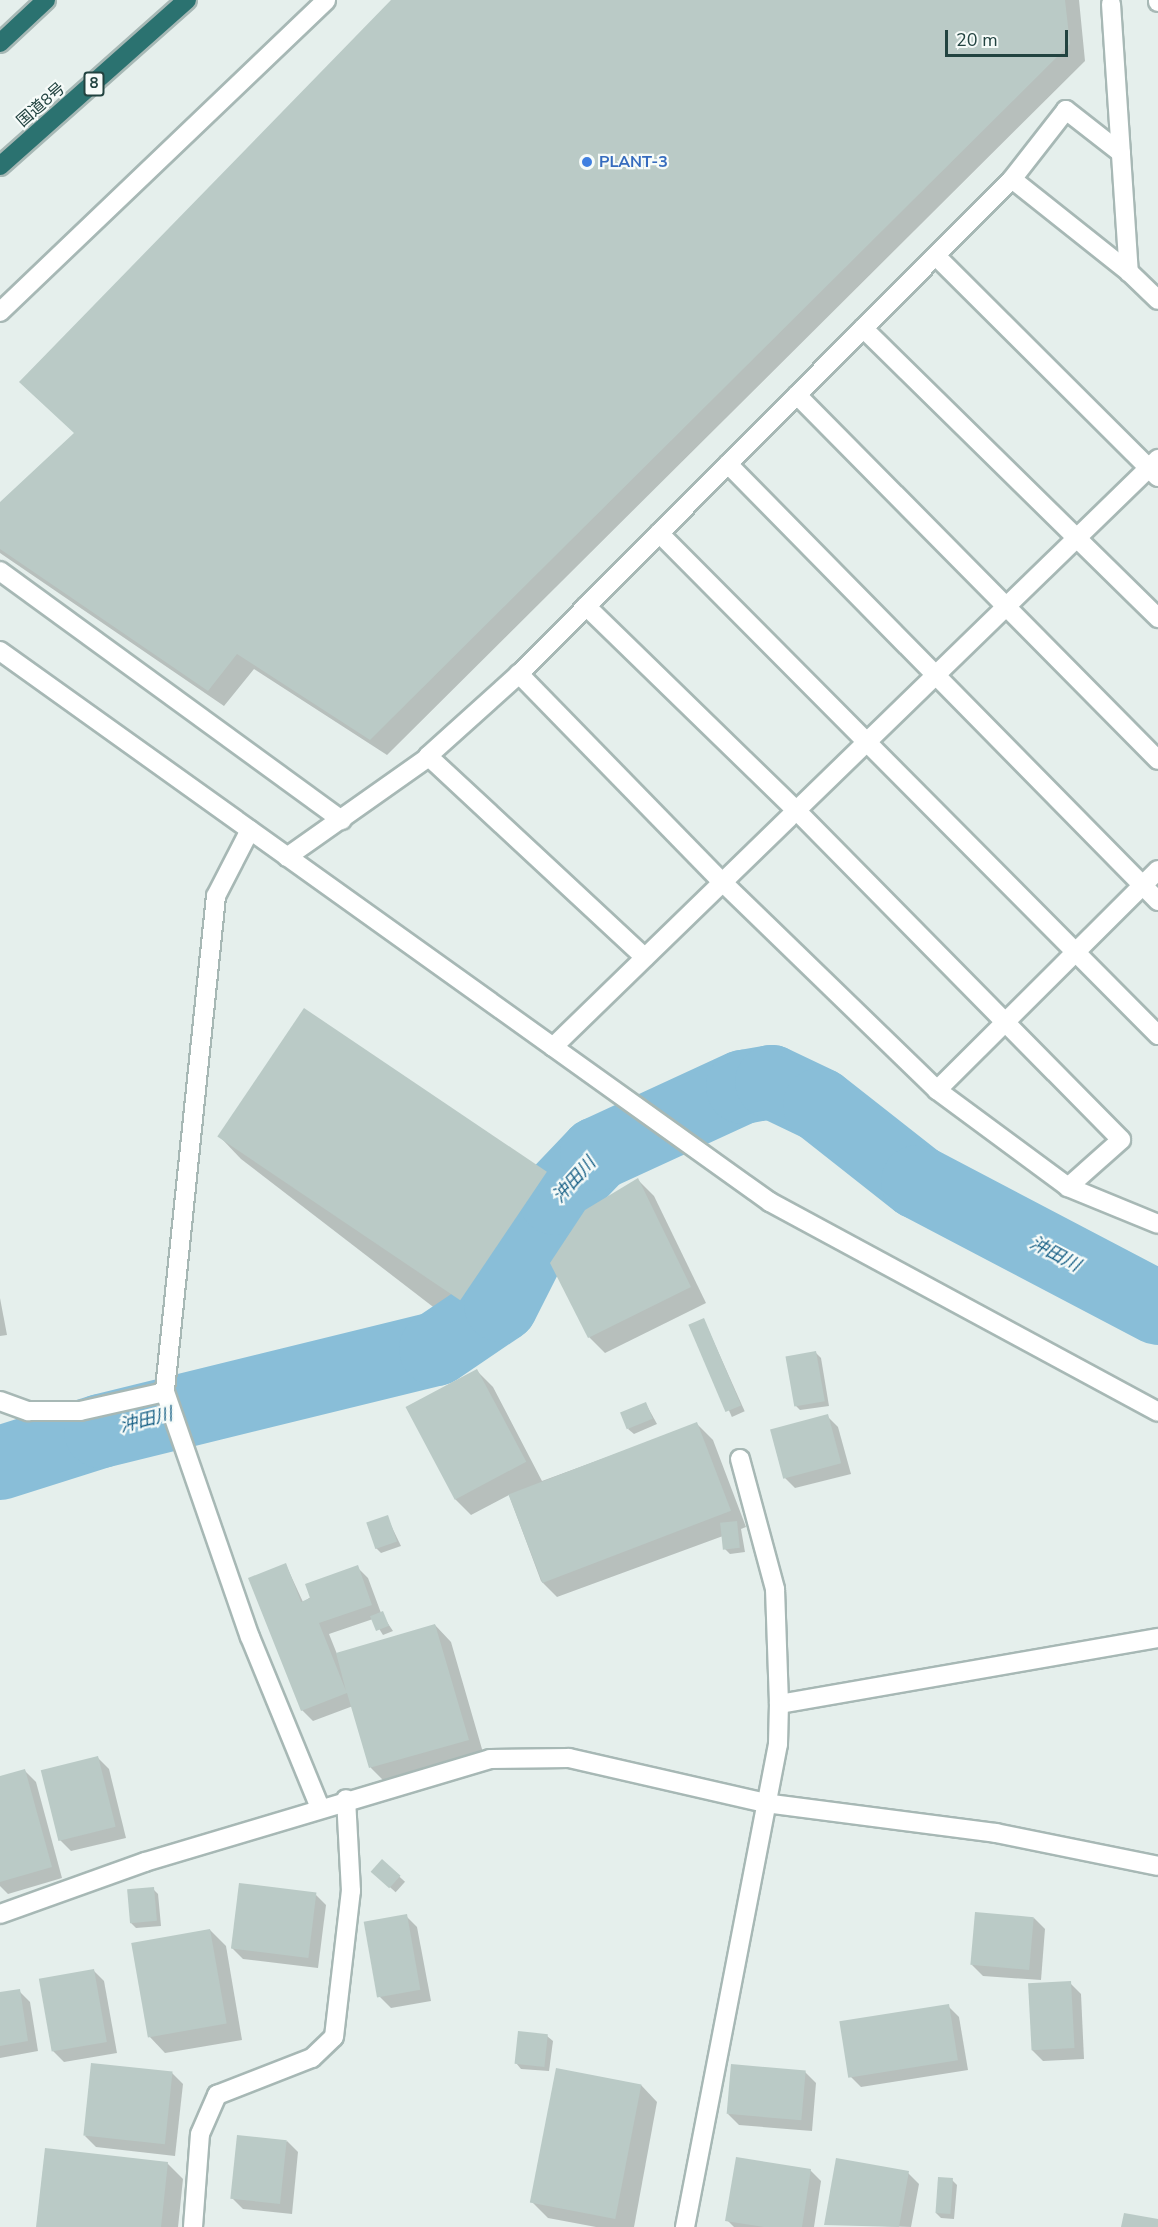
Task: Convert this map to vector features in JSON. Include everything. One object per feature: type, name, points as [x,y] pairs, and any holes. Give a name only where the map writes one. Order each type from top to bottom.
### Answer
[{"type":"highway","points":[[0,43],[46,0]]},
{"type":"highway","name":"国道8号","points":[[0,166],[187,0]]},
{"type":"street","points":[[0,312],[326,0]]},
{"type":"street","points":[[1111,4],[1129,272]]},
{"type":"street","points":[[287,857],[429,757],[519,674],[1012,179],[1066,110],[1121,153]]},
{"type":"street","points":[[1012,179],[1129,272],[1158,300]]},
{"type":"street","points":[[553,1047],[1077,537],[1155,468],[936,256]]},
{"type":"street","points":[[863,328],[1158,618]]},
{"type":"street","points":[[797,394],[1008,605],[1158,760]]},
{"type":"street","points":[[728,464],[1158,901]]},
{"type":"street","points":[[659,533],[868,740],[1158,1035]]},
{"type":"street","points":[[0,571],[342,819]]},
{"type":"street","points":[[586,606],[796,810],[1121,1140],[1068,1186]]},
{"type":"street","points":[[0,651],[770,1202],[1158,1412]]},
{"type":"street","points":[[519,674],[722,882],[937,1090],[1068,1186],[1158,1224]]},
{"type":"street","points":[[429,757],[645,958]]},
{"type":"street","points":[[250,830],[216,896],[165,1392],[250,1637],[320,1808]]},
{"type":"street","points":[[937,1090],[1158,870]]},
{"type":"street","points":[[0,1401],[28,1411],[80,1411],[165,1392]]},
{"type":"street","points":[[685,2227],[778,1744],[776,1589],[740,1459]]},
{"type":"street","points":[[778,1704],[1158,1638]]},
{"type":"street","points":[[0,1914],[145,1862],[346,1799],[490,1759],[569,1758],[765,1803],[996,1833],[1158,1866]]},
{"type":"street","points":[[192,2227],[200,2134],[217,2095],[312,2058],[334,2037],[351,1891],[346,1799]]},
{"type":"building","points":[[391,0],[1065,0],[1070,44],[370,740],[237,654],[208,691],[0,549],[0,502],[74,433],[19,382]]},
{"type":"building","points":[[304,1008],[547,1172],[460,1300],[217,1137]]},
{"type":"building","points":[[638,1178],[691,1287],[588,1338],[550,1263],[585,1210]]},
{"type":"building","points":[[704,1318],[741,1405],[725,1412],[688,1325]]},
{"type":"building","points":[[816,1351],[825,1401],[794,1407],[785,1356]]},
{"type":"building","points":[[477,1369],[526,1462],[455,1500],[405,1407]]},
{"type":"building","points":[[646,1402],[653,1419],[627,1429],[620,1412]]},
{"type":"building","points":[[828,1414],[841,1463],[783,1479],[770,1430]]},
{"type":"building","points":[[697,1422],[731,1511],[542,1583],[508,1494]]},
{"type":"building","points":[[388,1515],[397,1541],[375,1549],[366,1522]]},
{"type":"building","points":[[737,1521],[740,1548],[723,1550],[720,1523]]},
{"type":"building","points":[[286,1563],[301,1602],[310,1598],[305,1584],[358,1565],[372,1605],[319,1623],[346,1691],[336,1653],[435,1624],[469,1740],[369,1768],[347,1693],[301,1711],[248,1578]]},
{"type":"building","points":[[383,1611],[389,1626],[376,1631],[370,1616]]},
{"type":"building","points":[[98,1756],[116,1827],[58,1841],[41,1770]]},
{"type":"building","points":[[25,1769],[52,1867],[0,1882],[0,1776]]},
{"type":"building","points":[[382,1859],[401,1876],[389,1888],[371,1872]]},
{"type":"building","points":[[239,1883],[316,1893],[308,1958],[231,1949]]},
{"type":"building","points":[[154,1887],[157,1921],[130,1923],[127,1889]]},
{"type":"building","points":[[975,1912],[1034,1917],[1029,1970],[970,1965]]},
{"type":"building","points":[[407,1914],[420,1990],[377,1997],[364,1922]]},
{"type":"building","points":[[210,1929],[227,2024],[148,2037],[131,1943]]},
{"type":"building","points":[[94,1969],[107,2042],[52,2052],[39,1979]]},
{"type":"building","points":[[1071,1981],[1075,2048],[1032,2050],[1028,1983]]},
{"type":"building","points":[[20,1989],[28,2041],[0,2046],[0,1992]]},
{"type":"building","points":[[949,2004],[958,2060],[848,2078],[839,2021]]},
{"type":"building","points":[[518,2031],[548,2034],[544,2067],[515,2064]]},
{"type":"building","points":[[91,2063],[173,2072],[165,2144],[83,2136]]},
{"type":"building","points":[[731,2064],[806,2071],[801,2120],[727,2114]]},
{"type":"building","points":[[556,2068],[641,2085],[615,2219],[530,2202]]},
{"type":"building","points":[[237,2135],[287,2140],[280,2204],[230,2199]]},
{"type":"building","points":[[45,2148],[168,2162],[161,2227],[36,2227]]},
{"type":"building","points":[[736,2157],[811,2169],[802,2227],[764,2227],[725,2221]]},
{"type":"building","points":[[836,2158],[909,2171],[899,2227],[824,2225]]},
{"type":"building","points":[[938,2177],[953,2178],[950,2214],[935,2213]]},
{"type":"building","points":[[1124,2213],[1158,2219],[1158,2227],[1121,2227]]},
{"type":"waterway","name":"沖田川","points":[[0,1463],[101,1431],[436,1349],[501,1305],[555,1198],[597,1154],[743,1087],[772,1082],[820,1105],[918,1182],[1158,1308]]},
{"type":"place","name":"PLANT-3","points":[[587,162]]}]
